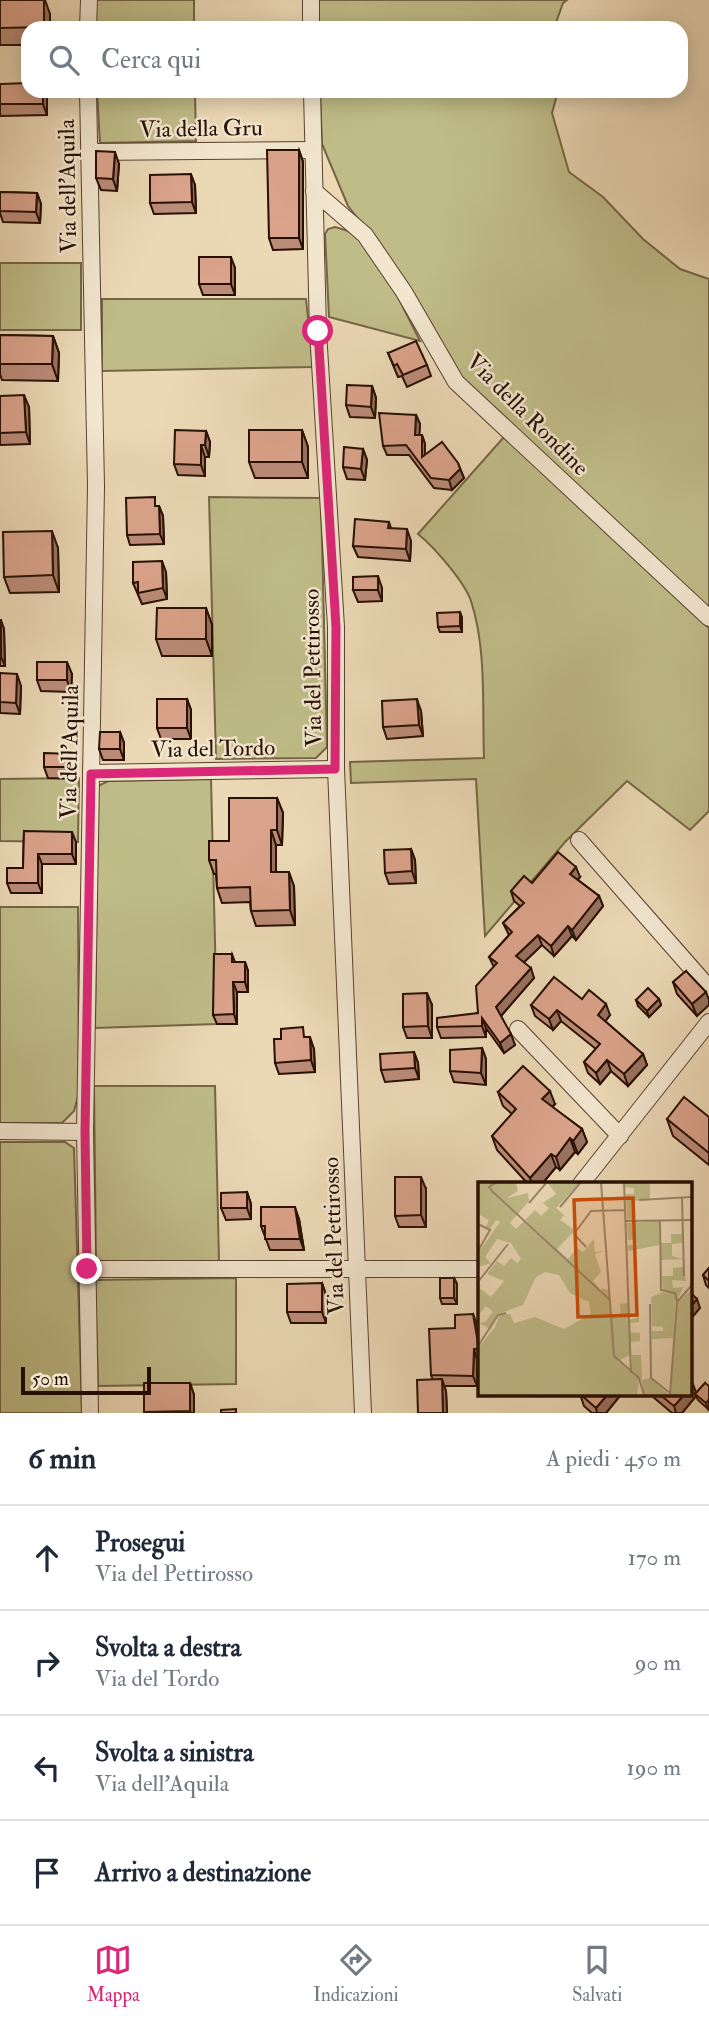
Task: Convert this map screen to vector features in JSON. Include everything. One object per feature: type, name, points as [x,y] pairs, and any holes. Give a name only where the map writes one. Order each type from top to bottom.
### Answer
[{"type":"street","points":[[88,21],[89,0]]},
{"type":"street","points":[[311,0],[311,21]]},
{"type":"street","name":"Via dell'Aquila","points":[[88,98],[96,486],[85,1132],[90,1413]]},
{"type":"street","name":"Via del Pettirosso","points":[[312,98],[318,331],[336,627],[335,769],[363,1413]]},
{"type":"street","name":"Via della Gru","points":[[89,152],[313,150]]},
{"type":"street","name":"Via della Rondine","points":[[314,191],[365,235],[404,292],[456,382],[709,618]]},
{"type":"street","name":"Via del Tordo","points":[[91,774],[335,769]]},
{"type":"street","points":[[579,840],[709,988]]},
{"type":"street","points":[[583,1182],[709,1022]]},
{"type":"street","points":[[518,1029],[620,1136]]},
{"type":"street","points":[[0,1131],[85,1132]]},
{"type":"street","points":[[87,1269],[478,1269]]},
{"type":"shaded area","points":[[96,0],[194,0],[194,21],[95,21]]},
{"type":"shaded area","points":[[317,0],[567,0],[563,3],[557,21],[318,21]]},
{"type":"shaded area","points":[[97,98],[195,98],[196,141],[100,143]]},
{"type":"shaded area","points":[[320,98],[556,98],[552,113],[569,172],[603,197],[643,239],[680,269],[709,279],[709,611],[462,380],[367,230],[348,206],[322,144]]},
{"type":"shaded area","points":[[335,227],[355,233],[398,297],[420,341],[329,317],[325,234],[328,229]]},
{"type":"shaded area","points":[[0,263],[81,263],[81,330],[0,330]]},
{"type":"shaded area","points":[[102,299],[306,299],[313,367],[102,371]]},
{"type":"shaded area","points":[[504,437],[709,628],[709,811],[690,830],[627,781],[565,842],[485,936],[476,779],[351,783],[350,762],[484,758],[482,659],[471,601],[448,565],[418,534]]},
{"type":"shaded area","points":[[209,497],[321,498],[327,747],[316,758],[216,759]]},
{"type":"shaded area","points":[[79,778],[78,842],[0,841],[0,779]]},
{"type":"shaded area","points":[[211,779],[217,1024],[95,1028],[98,786],[108,781]]},
{"type":"shaded area","points":[[0,907],[78,907],[79,1093],[74,1111],[62,1123],[0,1123]]},
{"type":"shaded area","points":[[94,1086],[215,1086],[219,1261],[96,1262]]},
{"type":"shaded area","points":[[0,1142],[65,1142],[74,1148],[82,1413],[0,1413]]},
{"type":"shaded area","points":[[236,1278],[236,1384],[98,1386],[95,1280]]},
{"type":"building","points":[[0,0],[44,0],[44,21],[21,21],[21,28],[0,28]]},
{"type":"building","points":[[21,83],[21,98],[43,98],[43,104],[0,104],[0,84]]},
{"type":"building","points":[[267,150],[299,150],[299,238],[269,238]]},
{"type":"building","points":[[96,151],[115,152],[113,179],[96,178]]},
{"type":"building","points":[[191,174],[192,202],[150,203],[150,175]]},
{"type":"building","points":[[0,192],[37,193],[36,212],[0,211]]},
{"type":"building","points":[[199,257],[231,257],[231,284],[199,284]]},
{"type":"building","points":[[0,335],[53,336],[52,364],[0,364]]},
{"type":"building","points":[[416,341],[427,365],[403,375],[397,364],[394,366],[388,353]]},
{"type":"building","points":[[347,385],[372,386],[371,407],[346,405]]},
{"type":"building","points":[[24,395],[26,432],[0,433],[0,396]]},
{"type":"building","points":[[379,413],[416,415],[415,435],[422,435],[422,457],[442,442],[460,469],[449,480],[431,478],[406,445],[383,446]]},
{"type":"building","points":[[175,430],[206,431],[205,445],[201,445],[201,465],[174,464]]},
{"type":"building","points":[[249,430],[302,430],[302,462],[249,462]]},
{"type":"building","points":[[344,447],[363,449],[361,469],[343,467]]},
{"type":"building","points":[[155,497],[155,506],[159,506],[160,534],[127,535],[126,498]]},
{"type":"building","points":[[355,519],[389,522],[388,528],[407,529],[406,549],[353,546]]},
{"type":"building","points":[[52,531],[53,575],[4,577],[3,532]]},
{"type":"building","points":[[162,561],[163,588],[138,593],[138,582],[133,583],[133,562]]},
{"type":"building","points":[[378,576],[378,590],[353,590],[353,577]]},
{"type":"building","points":[[157,608],[206,608],[206,639],[156,639]]},
{"type":"building","points":[[460,612],[460,626],[438,627],[437,613]]},
{"type":"building","points":[[1,620],[1,657],[0,657]]},
{"type":"building","points":[[37,662],[67,662],[67,680],[37,680]]},
{"type":"building","points":[[0,673],[17,674],[16,703],[0,702]]},
{"type":"building","points":[[157,699],[187,699],[187,728],[157,728]]},
{"type":"building","points":[[417,699],[419,725],[383,727],[382,701]]},
{"type":"building","points":[[100,732],[120,732],[120,749],[99,749]]},
{"type":"building","points":[[44,753],[72,754],[72,767],[44,767]]},
{"type":"building","points":[[229,798],[277,798],[277,830],[271,830],[271,872],[289,872],[290,910],[251,911],[250,887],[217,888],[216,860],[209,860],[209,841],[229,841]]},
{"type":"building","points":[[24,831],[72,832],[72,854],[38,854],[38,883],[7,883],[7,868],[23,868]]},
{"type":"building","points":[[411,849],[412,871],[385,873],[384,850]]},
{"type":"building","points":[[558,852],[576,867],[570,874],[599,896],[572,930],[568,926],[551,946],[538,935],[516,956],[531,968],[496,1007],[511,1034],[500,1043],[482,1018],[482,1026],[437,1027],[437,1018],[478,1013],[476,986],[497,963],[489,957],[512,932],[503,923],[524,903],[511,891],[524,876],[532,883]]},
{"type":"building","points":[[214,954],[232,954],[232,962],[245,962],[245,982],[233,982],[234,1014],[213,1015]]},
{"type":"building","points":[[686,971],[706,992],[692,1004],[673,982]]},
{"type":"building","points":[[554,977],[582,999],[589,990],[606,1004],[598,1015],[643,1054],[624,1074],[607,1060],[596,1073],[584,1062],[600,1044],[557,1010],[549,1019],[531,1005]]},
{"type":"building","points":[[648,988],[659,999],[647,1011],[636,1000]]},
{"type":"building","points":[[427,993],[428,1026],[403,1027],[403,994]]},
{"type":"building","points":[[303,1027],[304,1037],[310,1037],[311,1060],[275,1063],[274,1039],[281,1039],[281,1029]]},
{"type":"building","points":[[482,1048],[481,1073],[450,1071],[450,1050]]},
{"type":"building","points":[[414,1052],[415,1068],[381,1070],[380,1054]]},
{"type":"building","points":[[523,1066],[550,1091],[542,1099],[582,1129],[573,1141],[570,1138],[556,1157],[551,1154],[530,1178],[492,1136],[516,1109],[498,1092]]},
{"type":"building","points":[[684,1097],[709,1117],[709,1153],[667,1119]]},
{"type":"building","points":[[395,1177],[421,1177],[421,1215],[395,1216]]},
{"type":"building","points":[[247,1192],[247,1208],[221,1208],[221,1193]]},
{"type":"building","points":[[261,1207],[295,1207],[300,1239],[265,1239],[265,1226],[261,1226]]},
{"type":"building","points":[[709,1268],[709,1281],[703,1275]]},
{"type":"building","points":[[440,1278],[454,1278],[454,1298],[440,1298]]},
{"type":"building","points":[[322,1283],[322,1312],[287,1312],[287,1284]]},
{"type":"building","points":[[473,1314],[478,1349],[474,1349],[473,1376],[431,1375],[429,1329],[455,1328],[455,1315]]},
{"type":"building","points":[[442,1379],[443,1413],[418,1413],[417,1380]]},
{"type":"building","points":[[144,1383],[190,1383],[190,1411],[144,1412]]},
{"type":"building","points":[[705,1383],[709,1386],[709,1399],[706,1403],[695,1394]]},
{"type":"building","points":[[581,1395],[607,1395],[596,1408]]},
{"type":"building","points":[[660,1395],[684,1395],[674,1406]]},
{"type":"building","points":[[236,1409],[236,1413],[221,1413],[221,1410]]},
{"type":"route","points":[[87,1269],[85,1132],[91,774],[335,769],[336,627],[318,331]]}]
